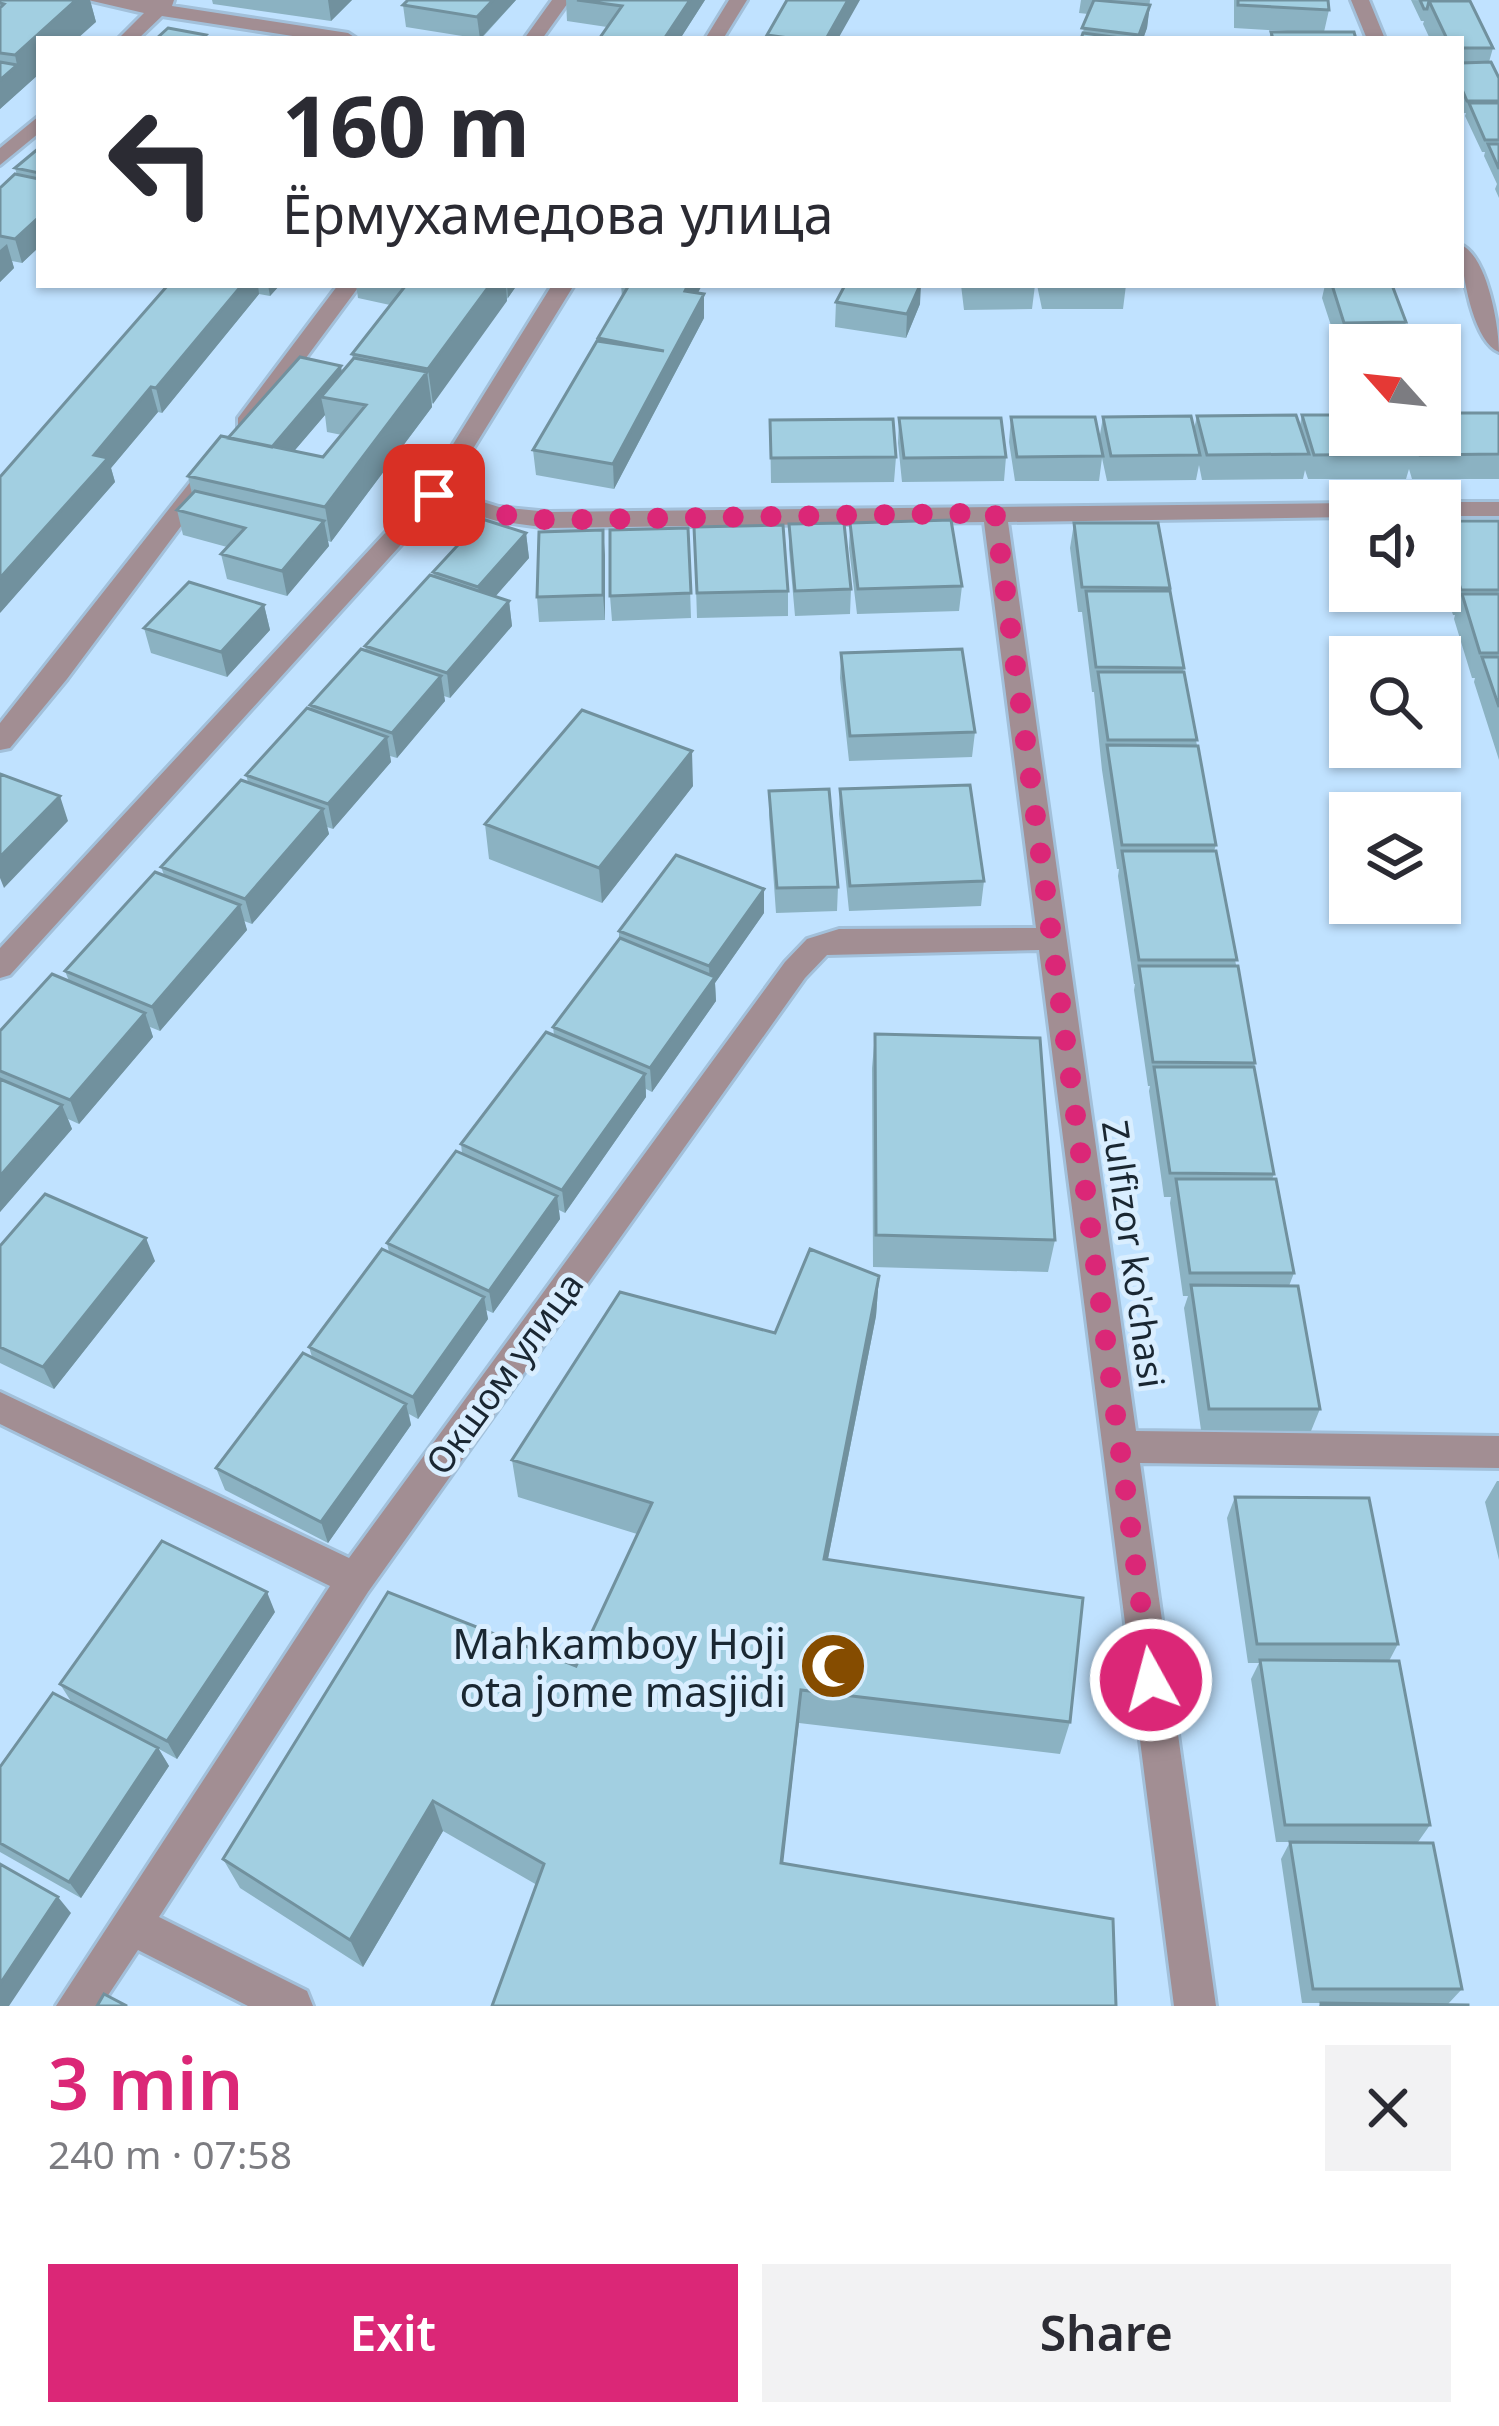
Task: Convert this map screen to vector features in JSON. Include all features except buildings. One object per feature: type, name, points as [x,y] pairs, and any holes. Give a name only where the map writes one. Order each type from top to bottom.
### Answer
[{"type":"street","points":[[97,0],[164,4],[332,36]]},
{"type":"street","points":[[535,36],[561,0]]},
{"type":"street","points":[[716,36],[739,0]]},
{"type":"street","points":[[1360,0],[1375,36]]},
{"type":"street","points":[[130,36],[164,4]]},
{"type":"street","points":[[0,159],[36,125]]},
{"type":"street","points":[[1464,258],[1499,345]]},
{"type":"street","points":[[0,741],[58,673],[347,288]]},
{"type":"street","points":[[4,956],[434,495],[561,288]]},
{"type":"street","points":[[434,495],[497,514],[549,520],[1329,510]]},
{"type":"street","points":[[1461,509],[1499,508]]},
{"type":"street","name":"Zulfizor ko'chasi","points":[[995,513],[1195,2006]]},
{"type":"street","name":"Окшом улица","points":[[77,2006],[355,1580],[795,970],[817,947],[838,940],[1052,939]]},
{"type":"street","points":[[0,1407],[355,1580]]},
{"type":"street","points":[[1120,1447],[1499,1452]]},
{"type":"street","points":[[130,1924],[292,2006]]},
{"type":"place","name":"Mahkamboy Hoji ota jome masjidi","points":[[833,1666]]},
{"type":"route","points":[[434,495],[497,514],[549,520],[995,513],[1151,1680]]}]
